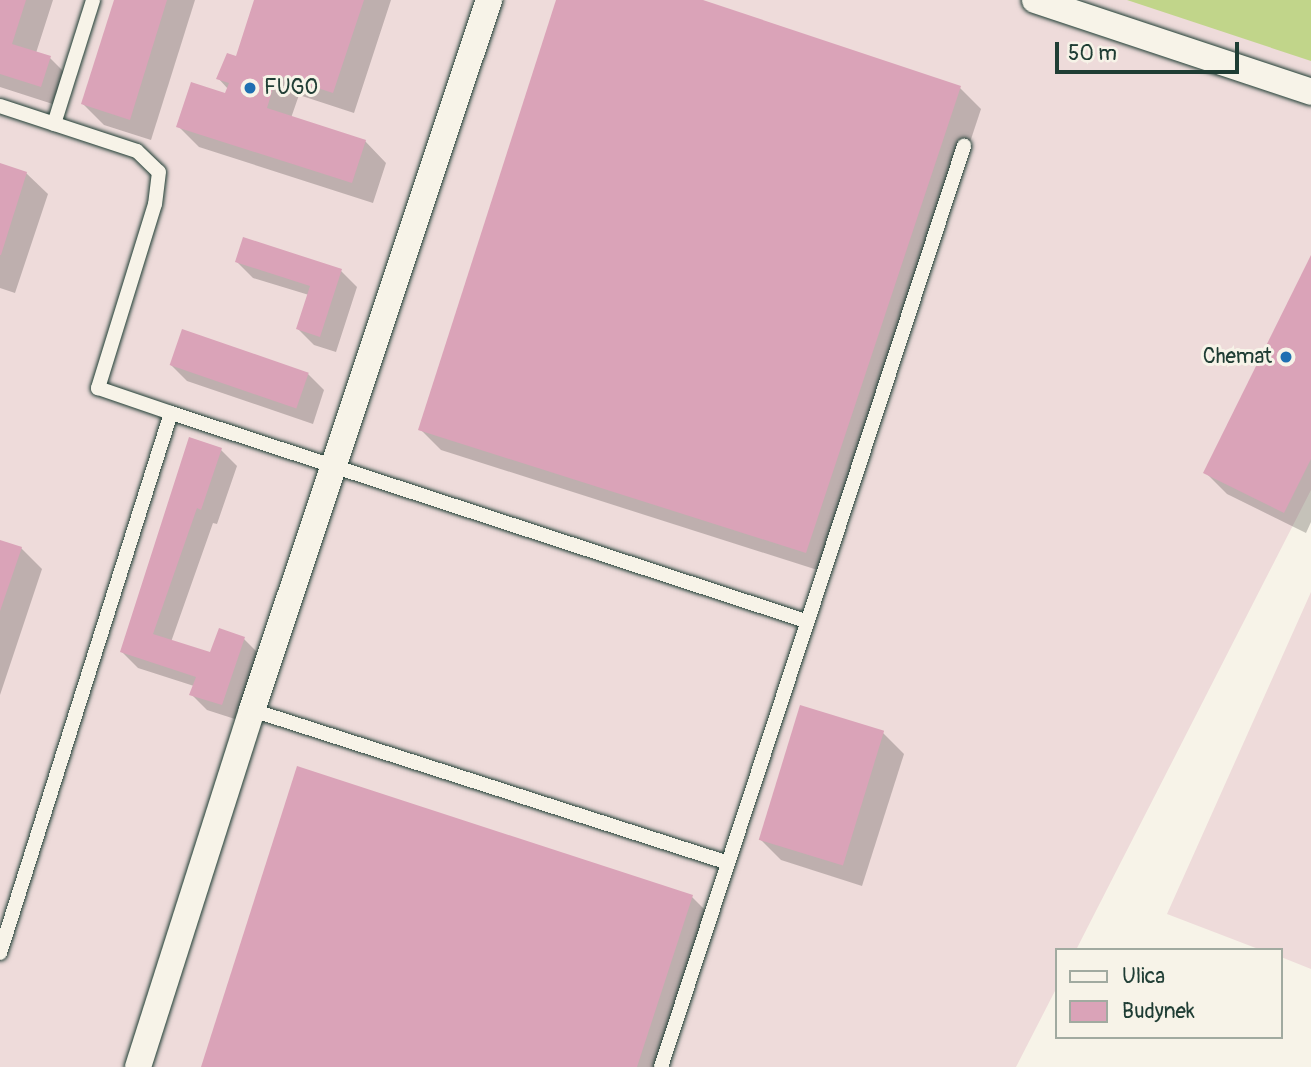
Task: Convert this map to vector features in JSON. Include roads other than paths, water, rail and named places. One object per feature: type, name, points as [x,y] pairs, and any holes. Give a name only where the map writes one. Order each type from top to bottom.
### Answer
[{"type":"street","points":[[138,1067],[252,710],[489,0]]},
{"type":"street","points":[[1035,0],[1311,92]]},
{"type":"lane","points":[[54,124],[93,0]]},
{"type":"lane","points":[[0,106],[137,152],[159,172],[155,204],[98,388],[806,621]]},
{"type":"lane","points":[[661,1067],[964,146]]},
{"type":"lane","points":[[0,953],[171,413]]},
{"type":"lane","points":[[252,710],[727,863]]},
{"type":"place","name":"FUGO","points":[[250,88]]},
{"type":"place","name":"Chemat","points":[[1286,357]]}]
